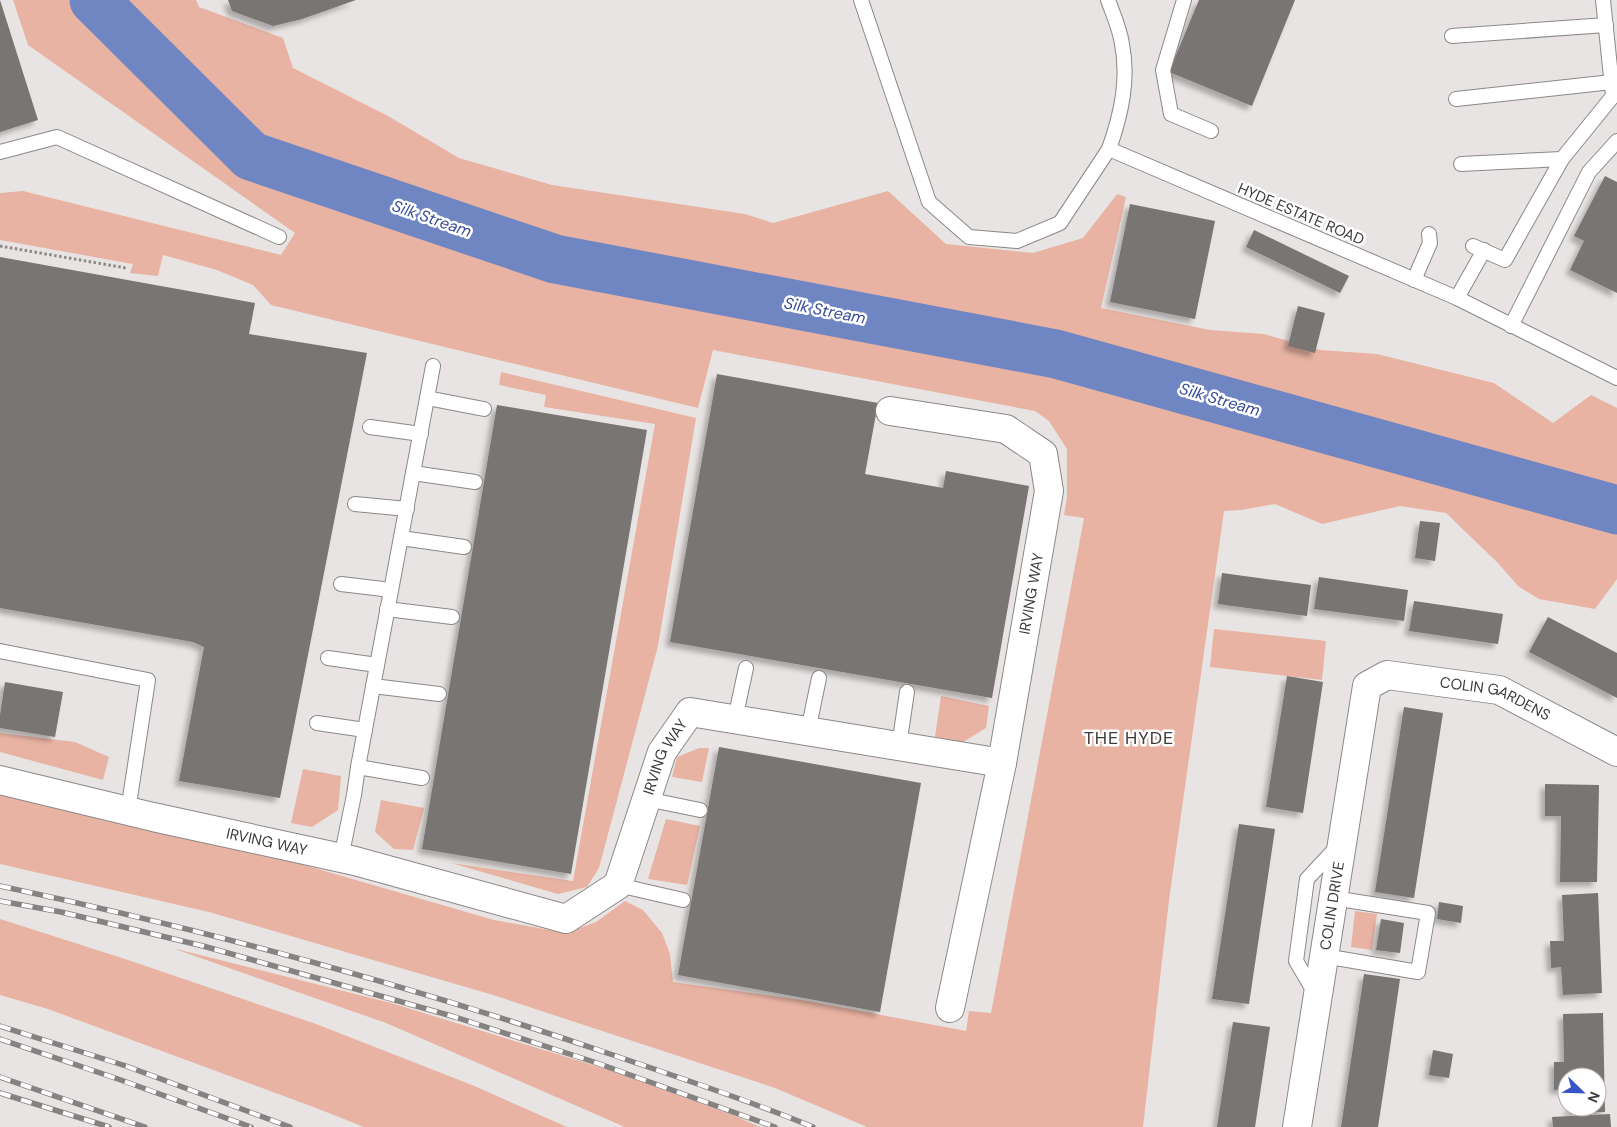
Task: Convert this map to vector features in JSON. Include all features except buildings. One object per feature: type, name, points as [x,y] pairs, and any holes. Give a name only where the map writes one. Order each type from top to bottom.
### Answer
[{"type":"street","name":"IRVING WAY","points":[[0,780],[128,811],[341,858],[566,920],[618,885],[662,752],[690,712],[1002,763],[1049,491],[1043,454],[1006,429],[890,411]]},
{"type":"street","name":"COLIN GARDENS","points":[[1367,686],[1387,675],[1499,690],[1617,752]]},
{"type":"street","name":"COLIN DRIVE","points":[[1297,1127],[1367,686]]},
{"type":"street","points":[[950,1008],[1002,763]]},
{"type":"lane","points":[[861,0],[929,202],[969,237],[1017,241],[1060,223],[1108,149],[1117,127],[1126,84],[1122,43],[1108,0]]},
{"type":"lane","points":[[1184,0],[1163,70],[1171,114],[1210,131]]},
{"type":"lane","points":[[1457,298],[1478,248],[1505,260],[1562,159],[1613,96],[1603,0]]},
{"type":"lane","points":[[1452,36],[1606,25]]},
{"type":"lane","points":[[1456,99],[1612,82]]},
{"type":"lane","points":[[0,152],[57,137],[279,237]]},
{"type":"lane","points":[[1512,326],[1589,172],[1617,141]]},
{"type":"lane","name":"HYDE ESTATE ROAD","points":[[1108,149],[1457,298],[1617,378]]},
{"type":"lane","points":[[1461,164],[1562,159]]},
{"type":"lane","points":[[1414,280],[1430,243],[1429,234]]},
{"type":"lane","points":[[341,858],[433,366]]},
{"type":"lane","points":[[427,398],[484,409]]},
{"type":"lane","points":[[370,426],[420,434]]},
{"type":"lane","points":[[413,473],[475,482]]},
{"type":"lane","points":[[355,504],[407,509]]},
{"type":"lane","points":[[401,538],[464,547]]},
{"type":"lane","points":[[341,584],[391,590]]},
{"type":"lane","points":[[387,609],[452,617]]},
{"type":"lane","points":[[0,651],[148,680],[128,811]]},
{"type":"lane","points":[[328,658],[377,665]]},
{"type":"lane","points":[[735,720],[746,668]]},
{"type":"lane","points":[[808,731],[819,678]]},
{"type":"lane","points":[[373,686],[439,694]]},
{"type":"lane","points":[[899,746],[907,692]]},
{"type":"lane","points":[[317,723],[365,730]]},
{"type":"lane","points":[[358,767],[422,778]]},
{"type":"lane","points":[[646,799],[700,810]]},
{"type":"lane","points":[[1317,998],[1296,961],[1307,879],[1342,842]]},
{"type":"lane","points":[[618,885],[683,900]]},
{"type":"lane","points":[[1324,956],[1418,972],[1428,914],[1333,898]]},
{"type":"path","points":[[0,246],[126,268]]},
{"type":"shaded area","points":[[13,0],[196,0],[199,7],[283,38],[293,68],[388,116],[459,158],[552,185],[745,214],[773,223],[888,191],[946,244],[1033,253],[1083,238],[1117,194],[1126,197],[1101,308],[1210,330],[1264,334],[1320,350],[1377,354],[1494,383],[1553,423],[1591,395],[1617,408],[1617,579],[1595,609],[1539,599],[1518,586],[1498,563],[1446,513],[1400,506],[1322,524],[1275,504],[1224,511],[1169,900],[1143,1127],[867,1127],[775,1088],[493,995],[209,912],[0,864],[0,788],[304,865],[494,920],[566,933],[596,922],[625,901],[643,910],[662,933],[670,954],[673,982],[802,1000],[966,1031],[969,1011],[991,1013],[1084,518],[1064,515],[1067,497],[1067,449],[1049,421],[1035,411],[713,350],[698,408],[271,305],[253,285],[217,270],[163,255],[158,276],[130,273],[133,264],[0,240],[0,193],[23,191],[281,255],[295,233],[28,45]]},
{"type":"shaded area","points":[[501,372],[696,418],[658,646],[599,868],[587,887],[558,894],[451,863],[573,881],[655,424],[544,407],[546,395],[499,385]]},
{"type":"shaded area","points":[[1214,629],[1326,641],[1322,680],[1210,667]]},
{"type":"shaded area","points":[[941,696],[989,706],[986,728],[960,744],[935,737]]},
{"type":"shaded area","points":[[0,733],[75,742],[109,757],[103,780],[0,752]]},
{"type":"shaded area","points":[[699,748],[709,748],[702,782],[672,777],[677,757]]},
{"type":"shaded area","points":[[303,769],[341,776],[338,810],[312,827],[291,823]]},
{"type":"shaded area","points":[[381,800],[424,808],[413,850],[394,849],[375,832]]},
{"type":"shaded area","points":[[666,819],[700,826],[687,885],[648,879]]},
{"type":"shaded area","points":[[1355,911],[1377,914],[1372,950],[1351,947]]},
{"type":"shaded area","points":[[0,919],[316,1024],[472,1085],[567,1127],[364,1127],[48,1009],[0,995]]},
{"type":"shaded area","points":[[172,948],[391,1003],[606,1069],[733,1115],[760,1127],[625,1127],[386,1023]]},
{"type":"waterway","name":"Silk Stream","points":[[94,0],[251,156],[555,259],[1056,354],[1617,510]]},
{"type":"railway","points":[[0,886],[155,921],[385,983],[613,1055],[739,1098],[813,1127]]},
{"type":"railway","points":[[0,901],[61,912],[203,946],[455,1017],[594,1062],[775,1127]]},
{"type":"railway","points":[[0,1026],[126,1066],[290,1127]]},
{"type":"railway","points":[[0,1039],[251,1127]]},
{"type":"railway","points":[[0,1077],[145,1127]]},
{"type":"railway","points":[[0,1093],[109,1127]]},
{"type":"district","name":"THE HYDE","points":[[1129,738]]}]
